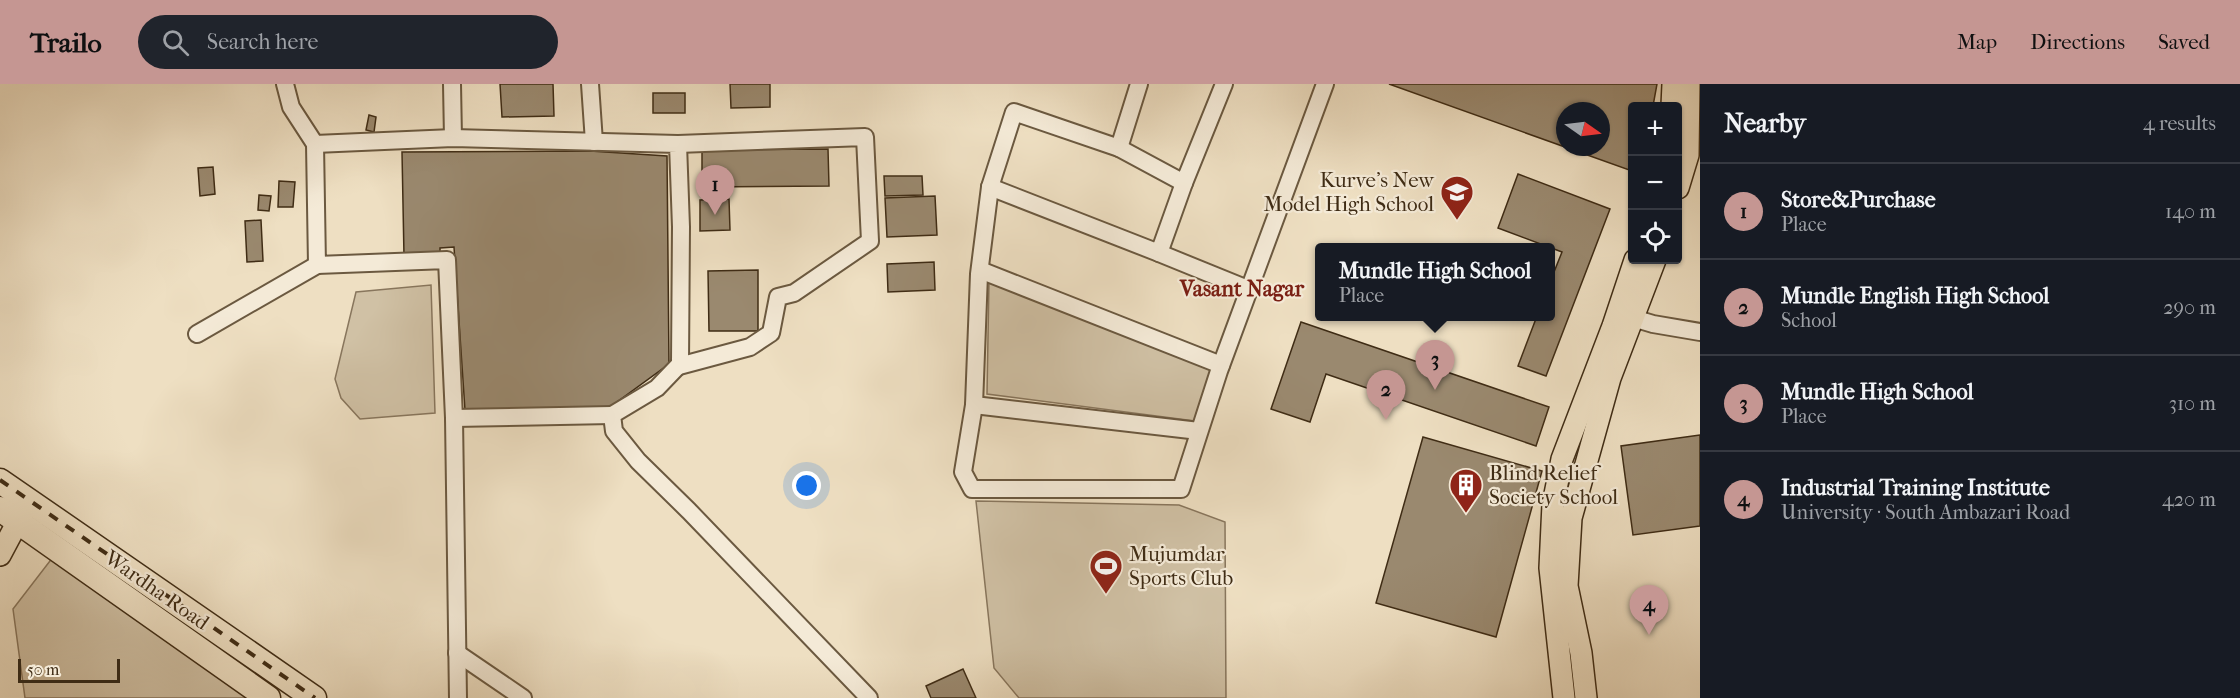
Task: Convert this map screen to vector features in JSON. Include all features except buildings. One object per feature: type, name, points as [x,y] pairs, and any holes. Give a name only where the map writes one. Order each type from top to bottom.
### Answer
[{"type":"highway","name":"Wardha Road","points":[[10,507],[268,698]]},
{"type":"highway","name":"Wardha Road","points":[[10,507],[314,698]]},
{"type":"main road","points":[[1672,102],[1673,84]]},
{"type":"main road","points":[[1682,173],[1688,155],[1689,84]]},
{"type":"main road","points":[[1564,698],[1550,568],[1553,504],[1562,459],[1613,326],[1634,264]]},
{"type":"main road","points":[[1586,698],[1581,653],[1567,586],[1571,518],[1610,378],[1653,264]]},
{"type":"main road","points":[[0,555],[10,507]]},
{"type":"lane","points":[[285,84],[291,107],[315,144],[317,265]]},
{"type":"lane","points":[[452,84],[453,138]]},
{"type":"lane","points":[[590,84],[594,142]]},
{"type":"lane","points":[[1119,148],[1139,84]]},
{"type":"lane","points":[[1159,253],[1224,84]]},
{"type":"lane","points":[[1184,183],[1119,148],[1014,112],[990,187],[980,270],[974,405],[963,472],[972,489],[1181,489],[1221,365],[1325,84]]},
{"type":"lane","points":[[315,144],[453,138],[678,144],[865,137],[870,241],[794,292],[778,297],[771,333],[750,346],[679,366],[657,387],[612,415],[454,418]]},
{"type":"lane","points":[[678,144],[681,227],[679,366]]},
{"type":"lane","points":[[990,187],[1250,290]]},
{"type":"lane","points":[[197,334],[317,265],[447,260],[454,418],[458,698]]},
{"type":"lane","points":[[980,270],[1221,365]]},
{"type":"lane","points":[[1633,318],[1700,332]]},
{"type":"lane","points":[[974,405],[1199,431]]},
{"type":"lane","points":[[612,415],[614,431],[638,461],[869,698]]},
{"type":"lane","points":[[457,653],[523,698]]},
{"type":"shaded area","points":[[989,281],[1211,369],[1195,421],[987,394]]},
{"type":"shaded area","points":[[431,285],[435,413],[360,419],[341,398],[335,379],[356,292]]},
{"type":"shaded area","name":"Mujumdar Sports Club","points":[[976,501],[1179,505],[1225,522],[1226,698],[1019,698],[994,668]]},
{"type":"shaded area","points":[[53,557],[254,698],[25,698],[13,609]]},
{"type":"railway","points":[[0,480],[315,698]]},
{"type":"place","name":"Store&Purchase","points":[[715,215]]},
{"type":"place","name":"Kurve's New Model High School","points":[[1457,221]]},
{"type":"place","name":"Mundle High School","points":[[1435,390]]},
{"type":"place","name":"Mundle English High School","points":[[1386,420]]},
{"type":"place","name":"Blind Relief Society School","points":[[1466,514]]},
{"type":"place","name":"Mujumdar Sports Club","points":[[1106,595]]},
{"type":"place","name":"Industrial Training Institute","points":[[1649,635]]},
{"type":"district","name":"Vasant Nagar","points":[[1242,289]]}]
